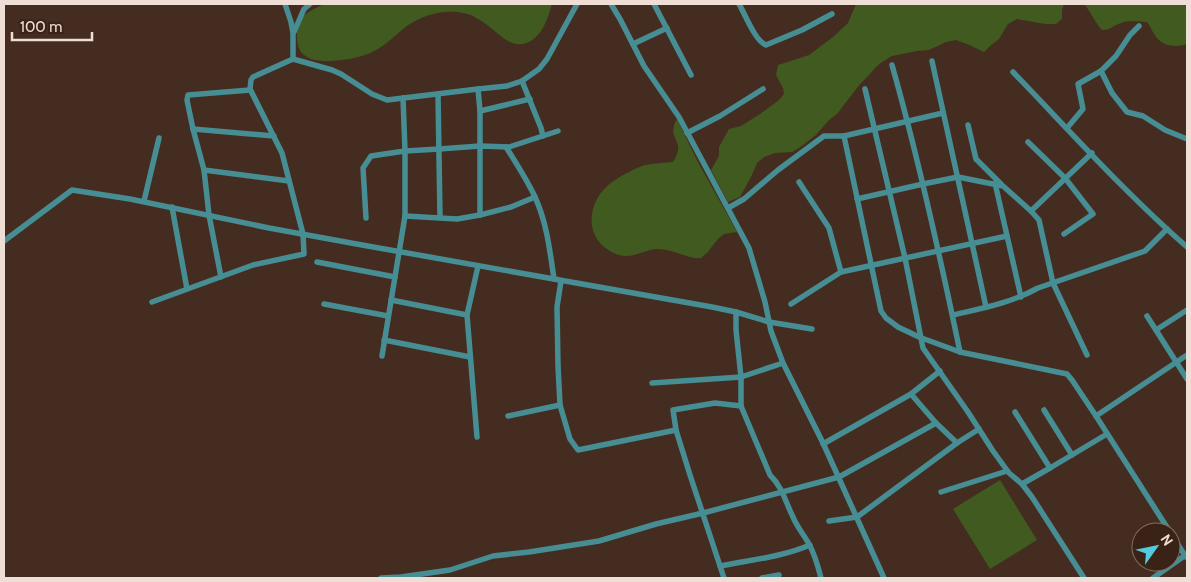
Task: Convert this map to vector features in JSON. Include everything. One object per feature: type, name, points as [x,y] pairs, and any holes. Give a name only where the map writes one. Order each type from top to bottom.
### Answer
[{"type":"street","points":[[285,4],[293,33],[293,59]]},
{"type":"street","points":[[293,33],[304,9],[310,4]]},
{"type":"street","points":[[152,302],[253,265],[304,254],[303,234],[282,152],[250,90],[250,80],[253,77],[293,59],[336,72],[378,97],[387,100],[507,86],[522,81],[539,69],[547,59],[577,4]]},
{"type":"street","points":[[611,4],[644,66],[679,117],[749,248],[769,322],[783,363],[839,477],[884,578]]},
{"type":"street","points":[[654,4],[691,75]]},
{"type":"street","points":[[739,4],[759,40],[764,45],[802,30],[832,14]]},
{"type":"street","points":[[1068,128],[1082,109],[1078,84],[1101,71],[1116,56],[1130,35],[1139,26]]},
{"type":"street","points":[[633,44],[667,28]]},
{"type":"street","points":[[932,61],[986,307]]},
{"type":"street","points":[[892,65],[908,120],[939,251],[960,352]]},
{"type":"street","points":[[1101,71],[1112,93],[1127,112],[1143,116],[1165,130],[1187,139]]},
{"type":"street","points":[[1013,72],[1124,188],[1187,247]]},
{"type":"street","points":[[522,81],[541,128],[542,136]]},
{"type":"street","points":[[478,88],[480,111],[480,215]]},
{"type":"street","points":[[687,133],[720,116],[763,89]]},
{"type":"street","points":[[866,89],[923,348],[1007,471],[1022,484],[1037,504],[1084,578]]},
{"type":"street","points":[[221,277],[209,215],[204,170],[187,100],[188,95],[250,90]]},
{"type":"street","points":[[438,94],[440,217]]},
{"type":"street","points":[[382,356],[405,216],[405,152],[402,98]]},
{"type":"street","points":[[480,111],[530,99]]},
{"type":"street","points":[[728,208],[744,198],[824,136],[844,136],[944,113]]},
{"type":"street","points":[[968,125],[976,159],[1039,220],[1053,283],[1086,355]]},
{"type":"street","points":[[193,129],[274,136]]},
{"type":"street","points":[[366,218],[363,168],[371,156],[480,146],[506,147],[558,132]]},
{"type":"street","points":[[844,136],[881,311],[886,318],[898,327],[960,352],[1067,374],[1163,522]]},
{"type":"street","points":[[144,202],[158,138]]},
{"type":"street","points":[[1028,142],[1065,178],[1093,214],[1064,234]]},
{"type":"street","points":[[506,147],[535,197],[548,237],[554,279]]},
{"type":"street","points":[[1031,211],[1092,153]]},
{"type":"street","points":[[204,170],[289,181]]},
{"type":"street","points":[[857,199],[958,177],[1003,186]]},
{"type":"street","points":[[799,182],[828,228],[841,272]]},
{"type":"street","points":[[995,183],[1021,297]]},
{"type":"street","points":[[4,241],[72,190],[172,207],[399,252],[736,312],[769,322],[812,329]]},
{"type":"street","points":[[405,216],[457,219],[480,215],[535,197]]},
{"type":"street","points":[[172,207],[187,289]]},
{"type":"street","points":[[953,315],[1012,301],[1038,288],[1145,250],[1167,229]]},
{"type":"street","points":[[791,304],[841,272],[1007,236]]},
{"type":"street","points":[[316,262],[395,277]]},
{"type":"street","points":[[477,437],[467,315],[478,266]]},
{"type":"street","points":[[561,281],[557,307],[560,405],[570,439],[578,450],[676,430]]},
{"type":"street","points":[[391,300],[467,315]]},
{"type":"street","points":[[324,304],[388,316]]},
{"type":"street","points":[[1156,330],[1187,310]]},
{"type":"street","points":[[736,312],[741,377],[741,406],[770,475],[783,491],[793,518],[810,545],[816,559],[820,578]]},
{"type":"street","points":[[1147,316],[1187,380]]},
{"type":"street","points":[[384,340],[470,357]]},
{"type":"street","points":[[1096,416],[1187,355]]},
{"type":"street","points":[[652,383],[741,377],[783,363]]},
{"type":"street","points":[[823,444],[911,394],[940,371]]},
{"type":"street","points":[[911,394],[957,444]]},
{"type":"street","points":[[724,578],[676,430],[673,410],[715,403],[741,406]]},
{"type":"street","points":[[508,416],[560,405]]},
{"type":"street","points":[[1044,410],[1072,456]]},
{"type":"street","points":[[1015,412],[1050,468]]},
{"type":"street","points":[[381,578],[450,570],[493,556],[599,540],[839,477],[936,423]]},
{"type":"street","points":[[829,521],[856,517],[979,429]]},
{"type":"street","points":[[1022,484],[1107,434]]},
{"type":"street","points":[[941,492],[1007,471]]},
{"type":"street","points":[[720,566],[779,555],[810,545]]},
{"type":"street","points":[[1153,578],[1187,556]]},
{"type":"street","points":[[762,578],[779,575]]},
{"type":"green space","points":[[324,4],[552,4],[540,32],[526,43],[511,43],[473,16],[457,12],[441,12],[423,17],[406,26],[382,47],[363,56],[334,61],[318,61],[305,56],[301,51],[297,36],[298,24],[301,18],[310,11]]},
{"type":"green space","points":[[856,4],[1064,4],[1062,19],[1056,24],[1017,19],[1008,24],[999,39],[984,52],[956,40],[946,42],[929,50],[892,56],[876,67],[837,114],[816,135],[792,152],[775,153],[764,157],[757,163],[740,197],[728,202],[711,170],[719,156],[719,147],[729,129],[741,126],[779,100],[784,94],[776,75],[778,65],[809,55],[833,37],[848,23]]},
{"type":"green space","points":[[1084,4],[1187,4],[1187,44],[1173,46],[1165,44],[1156,36],[1147,22],[1124,22],[1102,30]]},
{"type":"green space","points":[[677,119],[699,164],[737,232],[724,234],[701,258],[660,249],[629,256],[619,255],[607,249],[598,240],[593,231],[593,209],[605,188],[615,180],[649,164],[673,162],[678,150],[673,131]]},
{"type":"green space","points":[[1000,480],[1037,540],[990,569],[953,509]]}]
